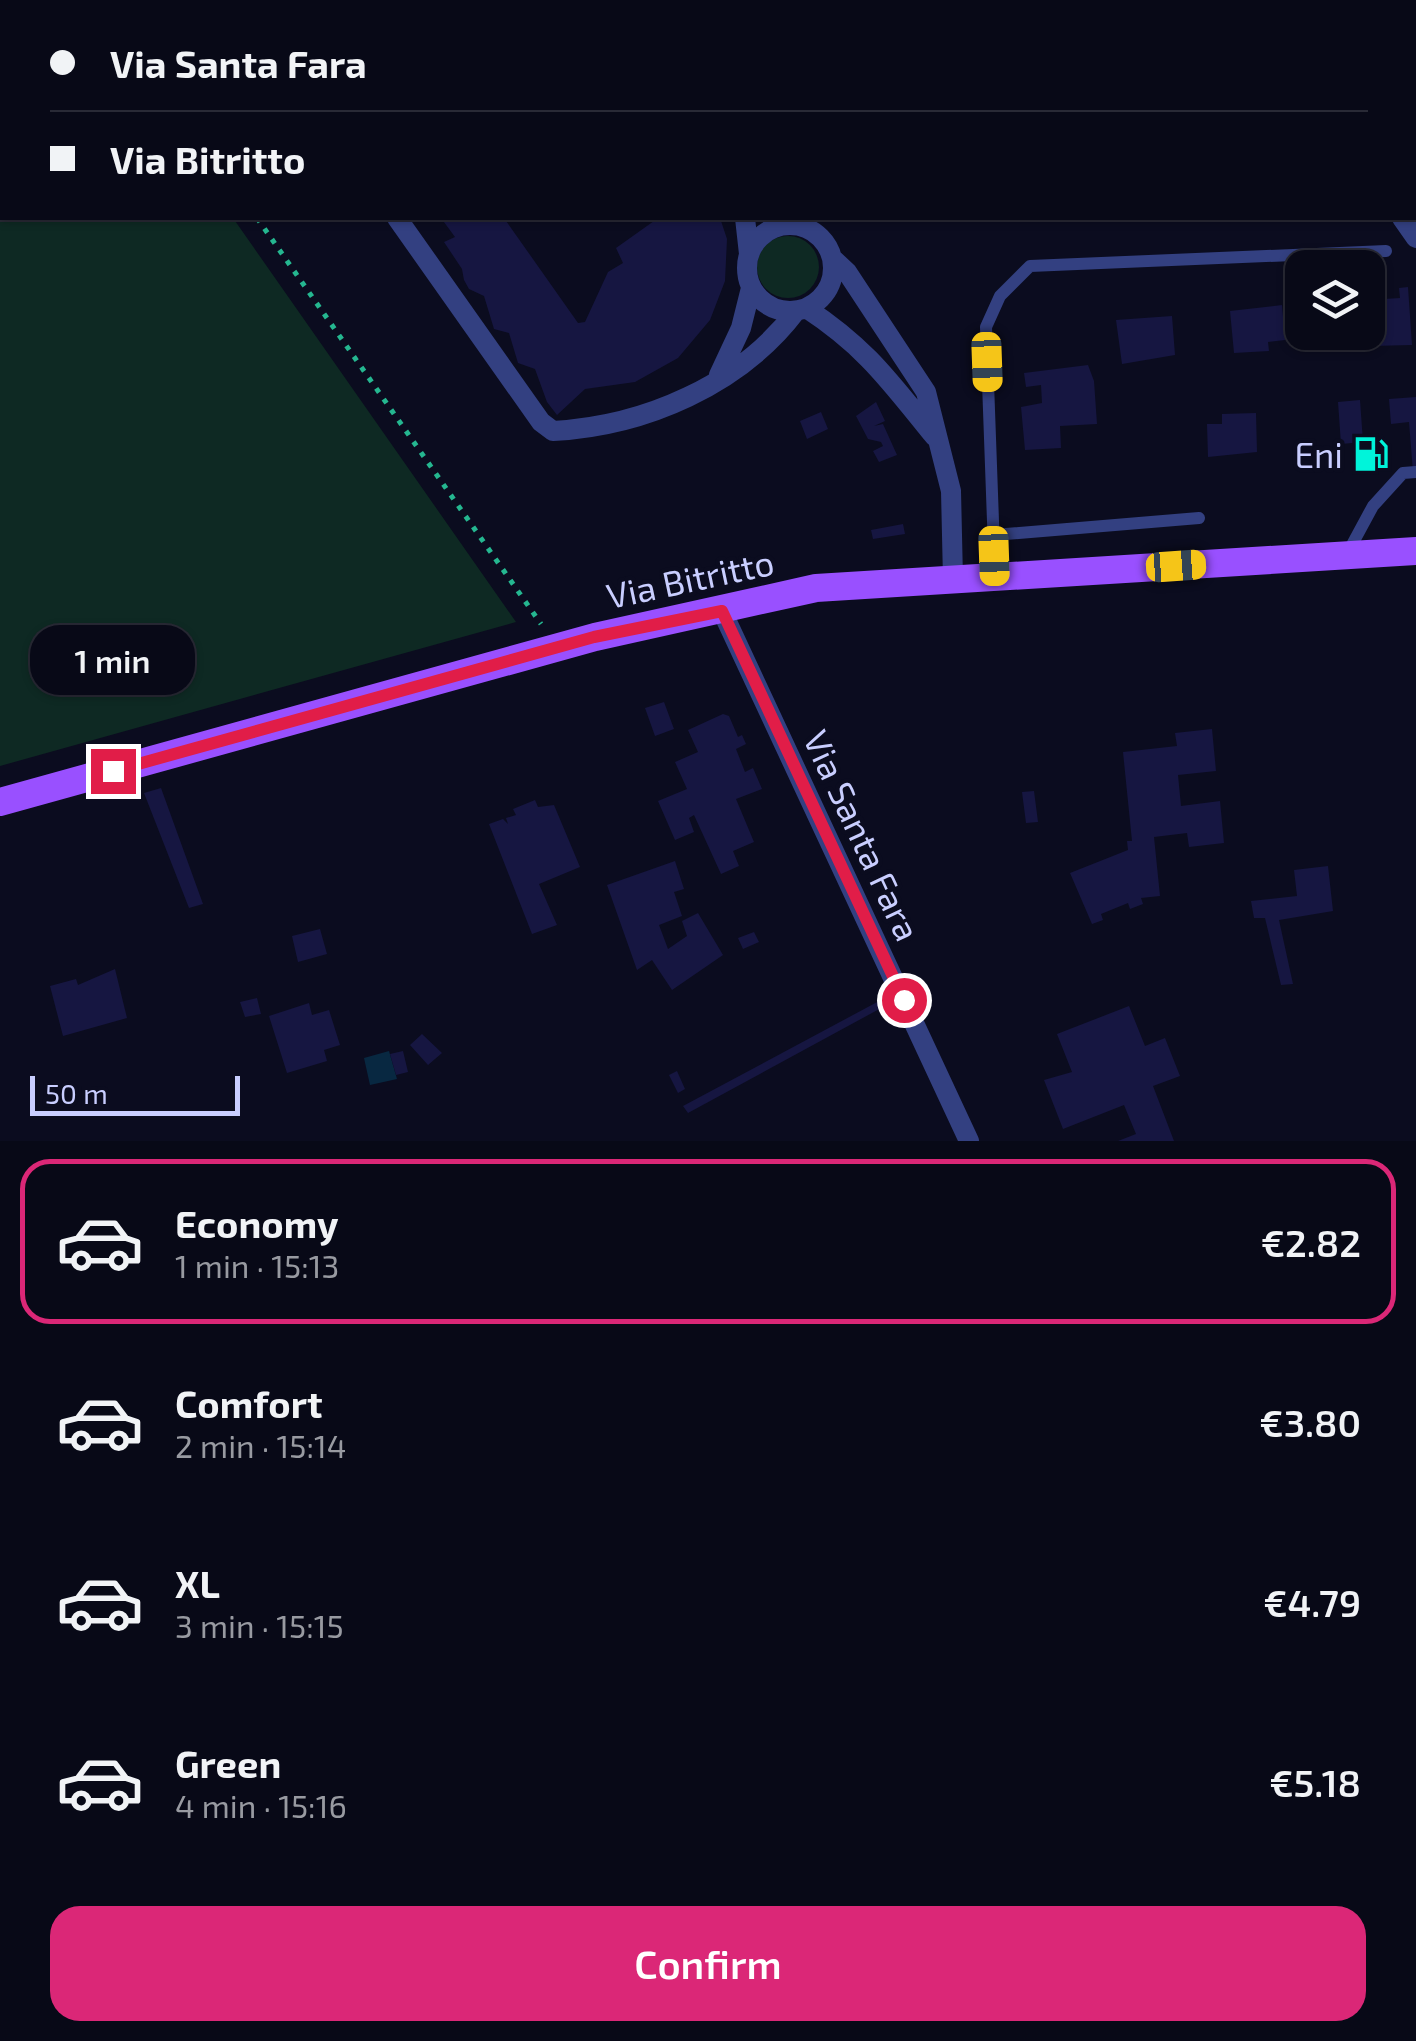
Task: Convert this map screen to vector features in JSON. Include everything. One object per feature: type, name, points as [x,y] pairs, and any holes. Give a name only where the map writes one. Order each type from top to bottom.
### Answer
[{"type":"main road","name":"Via Bitritto","points":[[0,802],[556,648],[816,588],[1416,551]]},
{"type":"street","points":[[398,220],[541,422],[553,431],[682,404],[784,328],[801,309],[817,302],[831,282],[832,258]]},
{"type":"street","points":[[715,383],[740,328],[752,288],[746,220]]},
{"type":"street","points":[[748,254],[764,232],[776,227],[811,225],[926,392],[942,447],[955,538],[953,580]]},
{"type":"street","points":[[752,288],[770,306],[801,309],[850,336],[880,366],[942,447]]},
{"type":"street","name":"Via Santa Fara","points":[[722,611],[970,1141]]},
{"type":"lane","points":[[995,577],[986,327],[1000,296],[1030,266],[1386,251]]},
{"type":"lane","points":[[1346,555],[1374,506],[1403,474],[1416,472]]},
{"type":"lane","points":[[994,535],[1199,518]]},
{"type":"path","points":[[258,220],[556,648]]},
{"type":"green space","points":[[0,220],[234,220],[516,622],[0,766]]},
{"type":"green space","points":[[788,236],[810,245],[819,267],[810,289],[788,298],[766,289],[757,267],[766,245]]},
{"type":"water","points":[[389,1051],[397,1079],[370,1085],[364,1058]]},
{"type":"building","points":[[442,220],[505,220],[578,323],[585,322],[608,272],[623,263],[616,248],[653,220],[721,220],[727,239],[725,281],[710,320],[678,358],[635,382],[585,389],[557,415],[547,402],[535,369],[518,363],[509,333],[494,329],[484,296],[469,289],[462,269],[444,242],[455,237]]},
{"type":"building","points":[[1408,287],[1412,345],[1385,346],[1385,299],[1400,298],[1399,288]]},
{"type":"building","points":[[1282,305],[1285,340],[1268,342],[1269,351],[1234,353],[1230,311]]},
{"type":"building","points":[[1172,316],[1175,355],[1122,364],[1116,320]]},
{"type":"building","points":[[1088,365],[1094,381],[1097,424],[1060,426],[1061,448],[1025,450],[1021,407],[1042,403],[1041,385],[1026,387],[1024,373]]},
{"type":"building","points":[[1416,397],[1413,472],[1409,422],[1391,424],[1389,399]]},
{"type":"building","points":[[1360,400],[1363,442],[1341,444],[1338,402]]},
{"type":"building","points":[[876,402],[885,421],[874,426],[883,424],[897,455],[879,462],[873,451],[883,446],[881,442],[868,439],[856,416]]},
{"type":"building","points":[[821,412],[828,429],[807,439],[800,421]]},
{"type":"building","points":[[1256,413],[1257,452],[1208,457],[1207,424],[1222,424],[1222,414]]},
{"type":"building","points":[[903,524],[905,534],[873,539],[871,530]]},
{"type":"building","points":[[664,702],[674,729],[655,736],[645,708]]},
{"type":"building","points":[[723,714],[729,716],[738,737],[742,735],[746,744],[736,749],[745,772],[753,768],[762,789],[736,799],[754,842],[733,851],[739,866],[721,874],[694,815],[689,818],[694,832],[675,840],[658,801],[687,789],[675,762],[698,752],[688,730]]},
{"type":"building","points":[[1212,729],[1216,771],[1178,775],[1181,806],[1220,801],[1224,843],[1189,847],[1187,833],[1154,837],[1160,896],[1141,898],[1143,904],[1130,909],[1128,903],[1101,914],[1103,920],[1092,924],[1070,873],[1128,850],[1127,841],[1132,841],[1123,752],[1177,746],[1175,733]]},
{"type":"building","points":[[161,788],[203,904],[189,908],[144,793]]},
{"type":"building","points":[[1034,791],[1038,822],[1026,823],[1022,792]]},
{"type":"building","points":[[535,800],[538,807],[554,805],[580,867],[539,884],[557,925],[532,934],[489,824],[503,819],[508,824],[506,818],[516,815],[513,809]]},
{"type":"building","points":[[675,861],[684,889],[674,892],[682,916],[659,925],[668,949],[687,936],[682,921],[698,913],[723,955],[672,990],[652,960],[637,970],[607,885]]},
{"type":"building","points":[[1328,866],[1333,911],[1279,920],[1293,984],[1281,985],[1265,918],[1254,918],[1251,901],[1297,896],[1294,870]]},
{"type":"building","points":[[320,929],[327,954],[298,962],[292,936]]},
{"type":"building","points":[[754,932],[759,942],[743,949],[738,938]]},
{"type":"building","points":[[115,969],[127,1018],[63,1036],[50,986],[76,979],[78,985]]},
{"type":"building","points":[[257,998],[261,1014],[245,1017],[240,1002]]},
{"type":"building","points":[[881,1000],[883,1007],[688,1113],[683,1106]]},
{"type":"building","points":[[309,1003],[312,1015],[329,1010],[340,1045],[324,1050],[327,1061],[287,1073],[269,1016]]},
{"type":"building","points":[[1129,1006],[1145,1046],[1165,1038],[1180,1076],[1153,1086],[1174,1141],[1118,1141],[1136,1134],[1124,1105],[1063,1129],[1044,1080],[1072,1072],[1057,1034]]},
{"type":"building","points":[[422,1034],[442,1053],[428,1065],[410,1045]]},
{"type":"building","points":[[403,1051],[408,1072],[396,1075],[390,1054]]},
{"type":"building","points":[[677,1071],[685,1089],[678,1093],[669,1075]]},
{"type":"place","name":"Eni","points":[[1371,454]]},
{"type":"route","points":[[113,771],[594,637],[722,611],[904,1000]]}]
